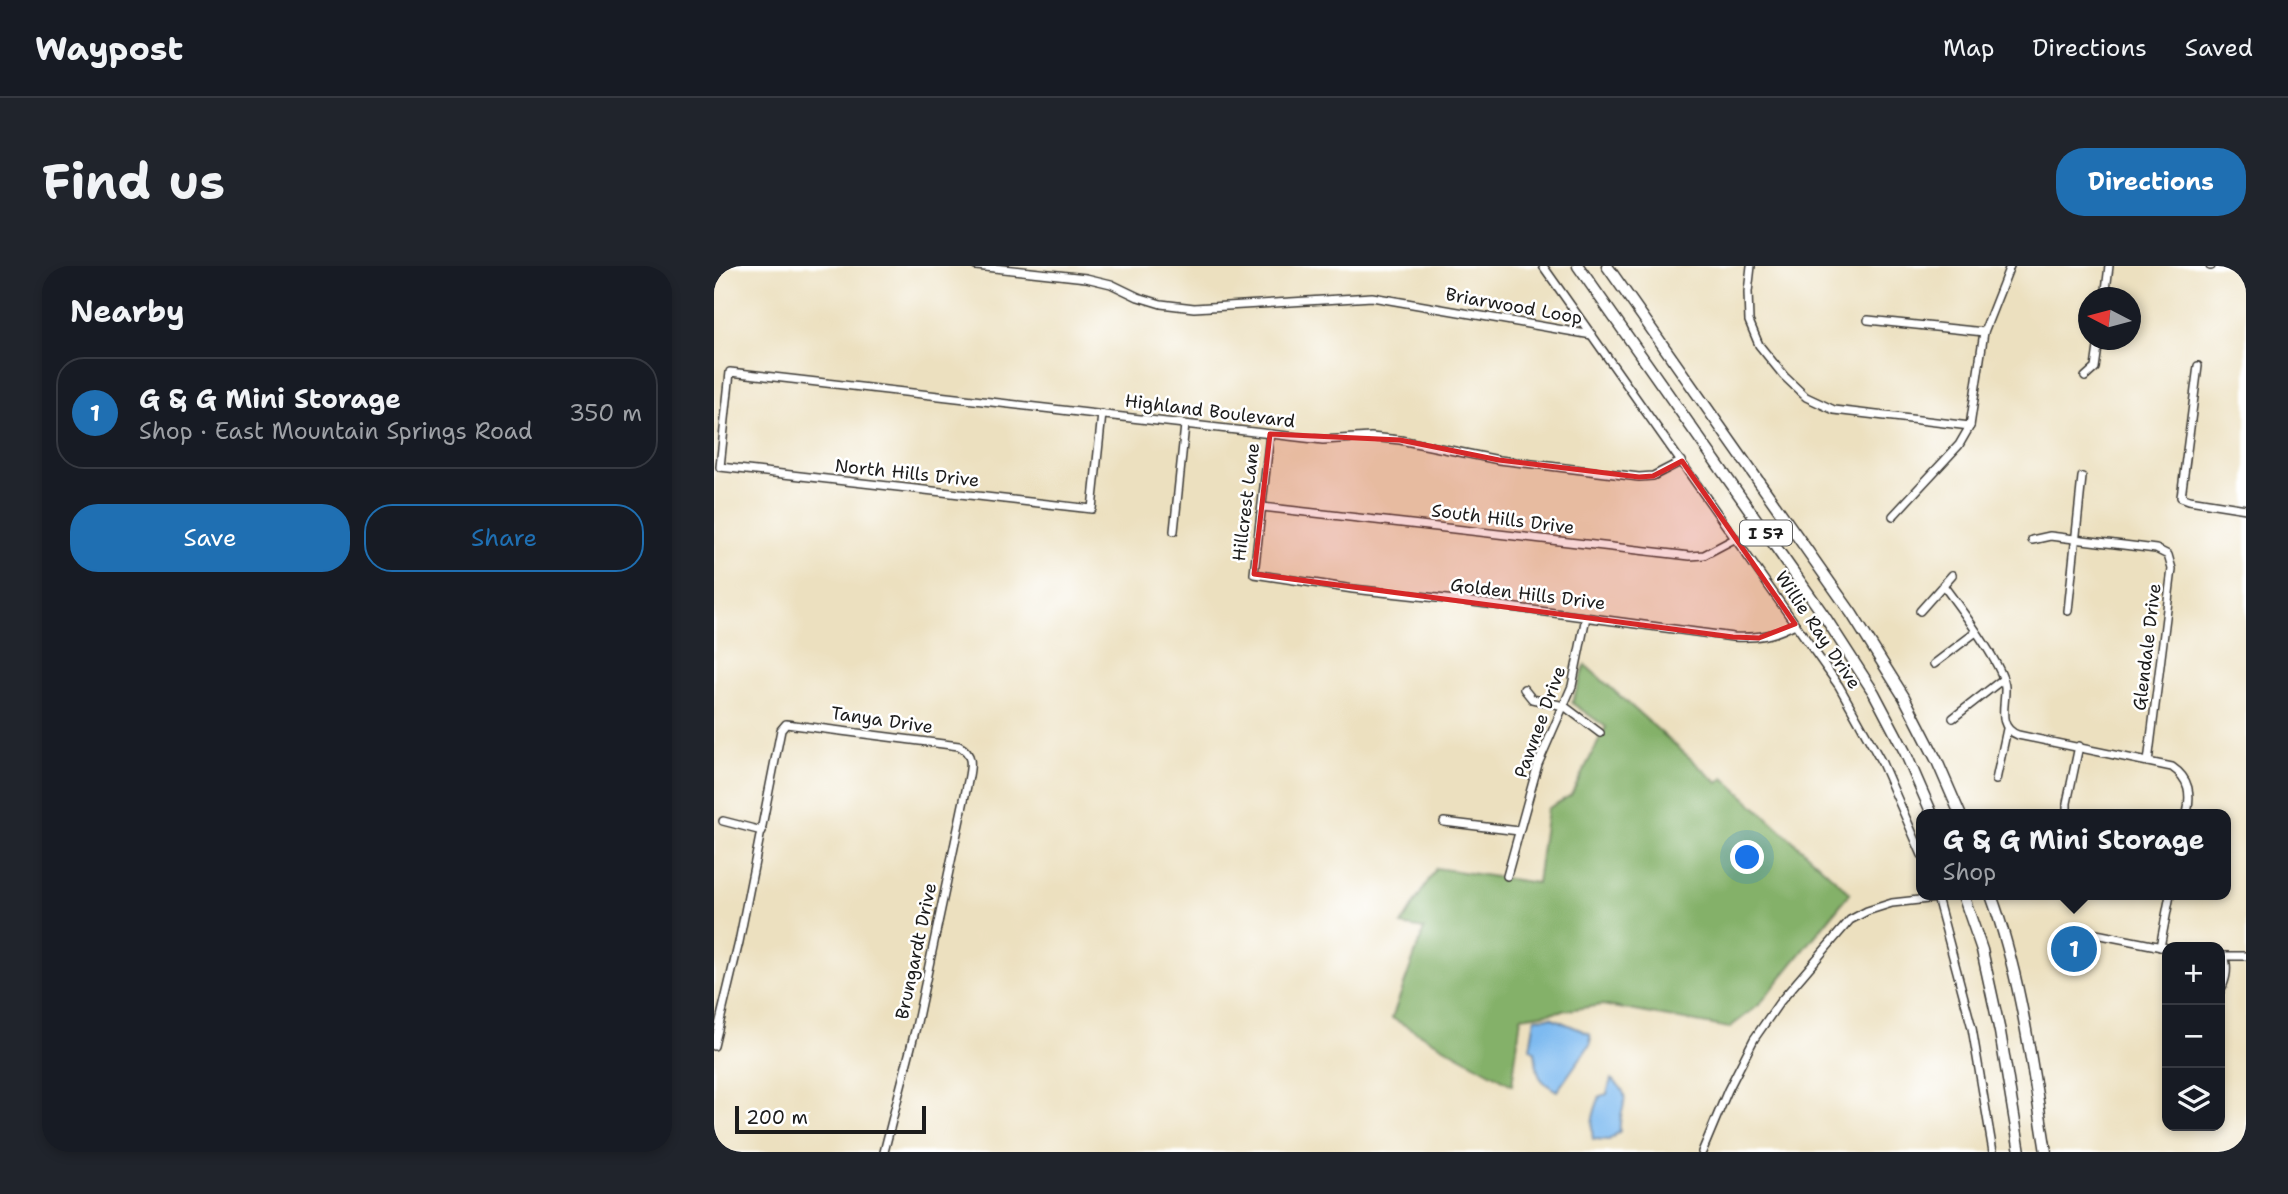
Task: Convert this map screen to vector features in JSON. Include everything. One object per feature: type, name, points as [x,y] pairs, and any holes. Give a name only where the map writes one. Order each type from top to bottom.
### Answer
[{"type":"highway","name":"I 57","points":[[1578,266],[1825,617],[1874,693],[1905,752],[1930,809]]},
{"type":"highway","name":"I 57","points":[[1607,266],[1852,614],[1904,697],[1958,809]]},
{"type":"highway","points":[[1965,900],[1982,950],[2000,1032],[2020,1152]]},
{"type":"highway","points":[[1992,900],[2027,1032],[2046,1152]]},
{"type":"street","name":"Briarwood Loop","points":[[976,266],[1086,278],[1111,284],[1161,304],[1194,308],[1373,298],[1592,335]]},
{"type":"street","name":"Willie Ray Drive","points":[[1544,266],[1839,686],[1882,763],[1916,841]]},
{"type":"street","points":[[1751,266],[1749,321],[1759,345],[1784,376],[1806,397],[1834,410],[1970,426]]},
{"type":"street","points":[[1893,516],[1959,445],[1970,426],[1984,332],[2010,266]]},
{"type":"street","points":[[2106,287],[2109,266]]},
{"type":"street","points":[[1868,320],[1984,332]]},
{"type":"street","points":[[2085,377],[2095,368],[2098,350]]},
{"type":"street","points":[[2198,366],[2181,497],[2246,509]]},
{"type":"street","name":"Highland Boulevard","points":[[719,467],[730,372],[1323,440],[1371,437],[1400,440],[1499,460],[1639,477],[1653,476],[1682,461]]},
{"type":"street","name":"North Hills Drive","points":[[719,467],[1092,509],[1101,414]]},
{"type":"street","points":[[1174,531],[1185,425]]},
{"type":"street","name":"Hillcrest Lane","points":[[1254,574],[1270,434]]},
{"type":"street","points":[[2068,611],[2082,477]]},
{"type":"street","name":"South Hills Drive","points":[[1262,507],[1690,556],[1704,555],[1736,538]]},
{"type":"street","name":"Glendale Drive","points":[[2032,540],[2050,536],[2156,550],[2168,555],[2172,569],[2148,762]]},
{"type":"street","name":"Golden Hills Drive","points":[[1254,574],[1710,635],[1759,638],[1777,634],[1796,624]]},
{"type":"street","points":[[1920,611],[1952,575]]},
{"type":"street","points":[[1943,585],[1976,632],[2005,686],[2003,718],[2007,729],[1996,780]]},
{"type":"street","name":"Pawnee Drive","points":[[1507,876],[1538,764],[1572,686],[1586,617]]},
{"type":"street","points":[[1934,664],[1976,632]]},
{"type":"street","points":[[1953,718],[2003,679]]},
{"type":"street","points":[[1524,689],[1532,699],[1564,706],[1600,733]]},
{"type":"street","name":"Tanya Drive","points":[[762,831],[781,730],[786,724],[959,746],[970,755]]},
{"type":"street","points":[[2007,729],[2018,735],[2172,767],[2187,782],[2188,809]]},
{"type":"street","points":[[2067,809],[2079,746]]},
{"type":"street","name":"Brungardt Drive","points":[[884,1152],[916,1027],[971,766],[970,755]]},
{"type":"street","points":[[714,1046],[762,831],[723,821]]},
{"type":"street","points":[[1444,822],[1519,831]]},
{"type":"street","points":[[1702,1152],[1728,1090],[1754,1040],[1779,1003],[1850,920],[1892,903],[1916,899]]},
{"type":"street","points":[[1938,900],[1972,1028],[1993,1152]]},
{"type":"street","points":[[2165,942],[2169,900]]},
{"type":"street","points":[[2066,932],[2096,934],[2162,947]]},
{"type":"street","points":[[2225,956],[2246,956]]},
{"type":"highlighted area","points":[[1270,434],[1400,440],[1499,460],[1639,477],[1653,476],[1682,461],[1795,624],[1759,638],[1733,637],[1254,574]]},
{"type":"green space","points":[[1585,665],[1718,783],[1724,778],[1850,893],[1759,1005],[1729,1028],[1602,1005],[1521,1017],[1512,1085],[1392,1018],[1424,929],[1401,925],[1436,868],[1537,883],[1547,809],[1571,795],[1606,727],[1572,703]]},
{"type":"water","points":[[1550,1017],[1590,1034],[1591,1043],[1557,1091],[1542,1080],[1535,1052],[1530,1048],[1535,1018]]},
{"type":"water","points":[[1611,1079],[1623,1091],[1620,1131],[1609,1140],[1593,1139],[1594,1112],[1600,1096],[1607,1094]]},
{"type":"place","name":"G & G Mini Storage","points":[[2074,949]]}]
